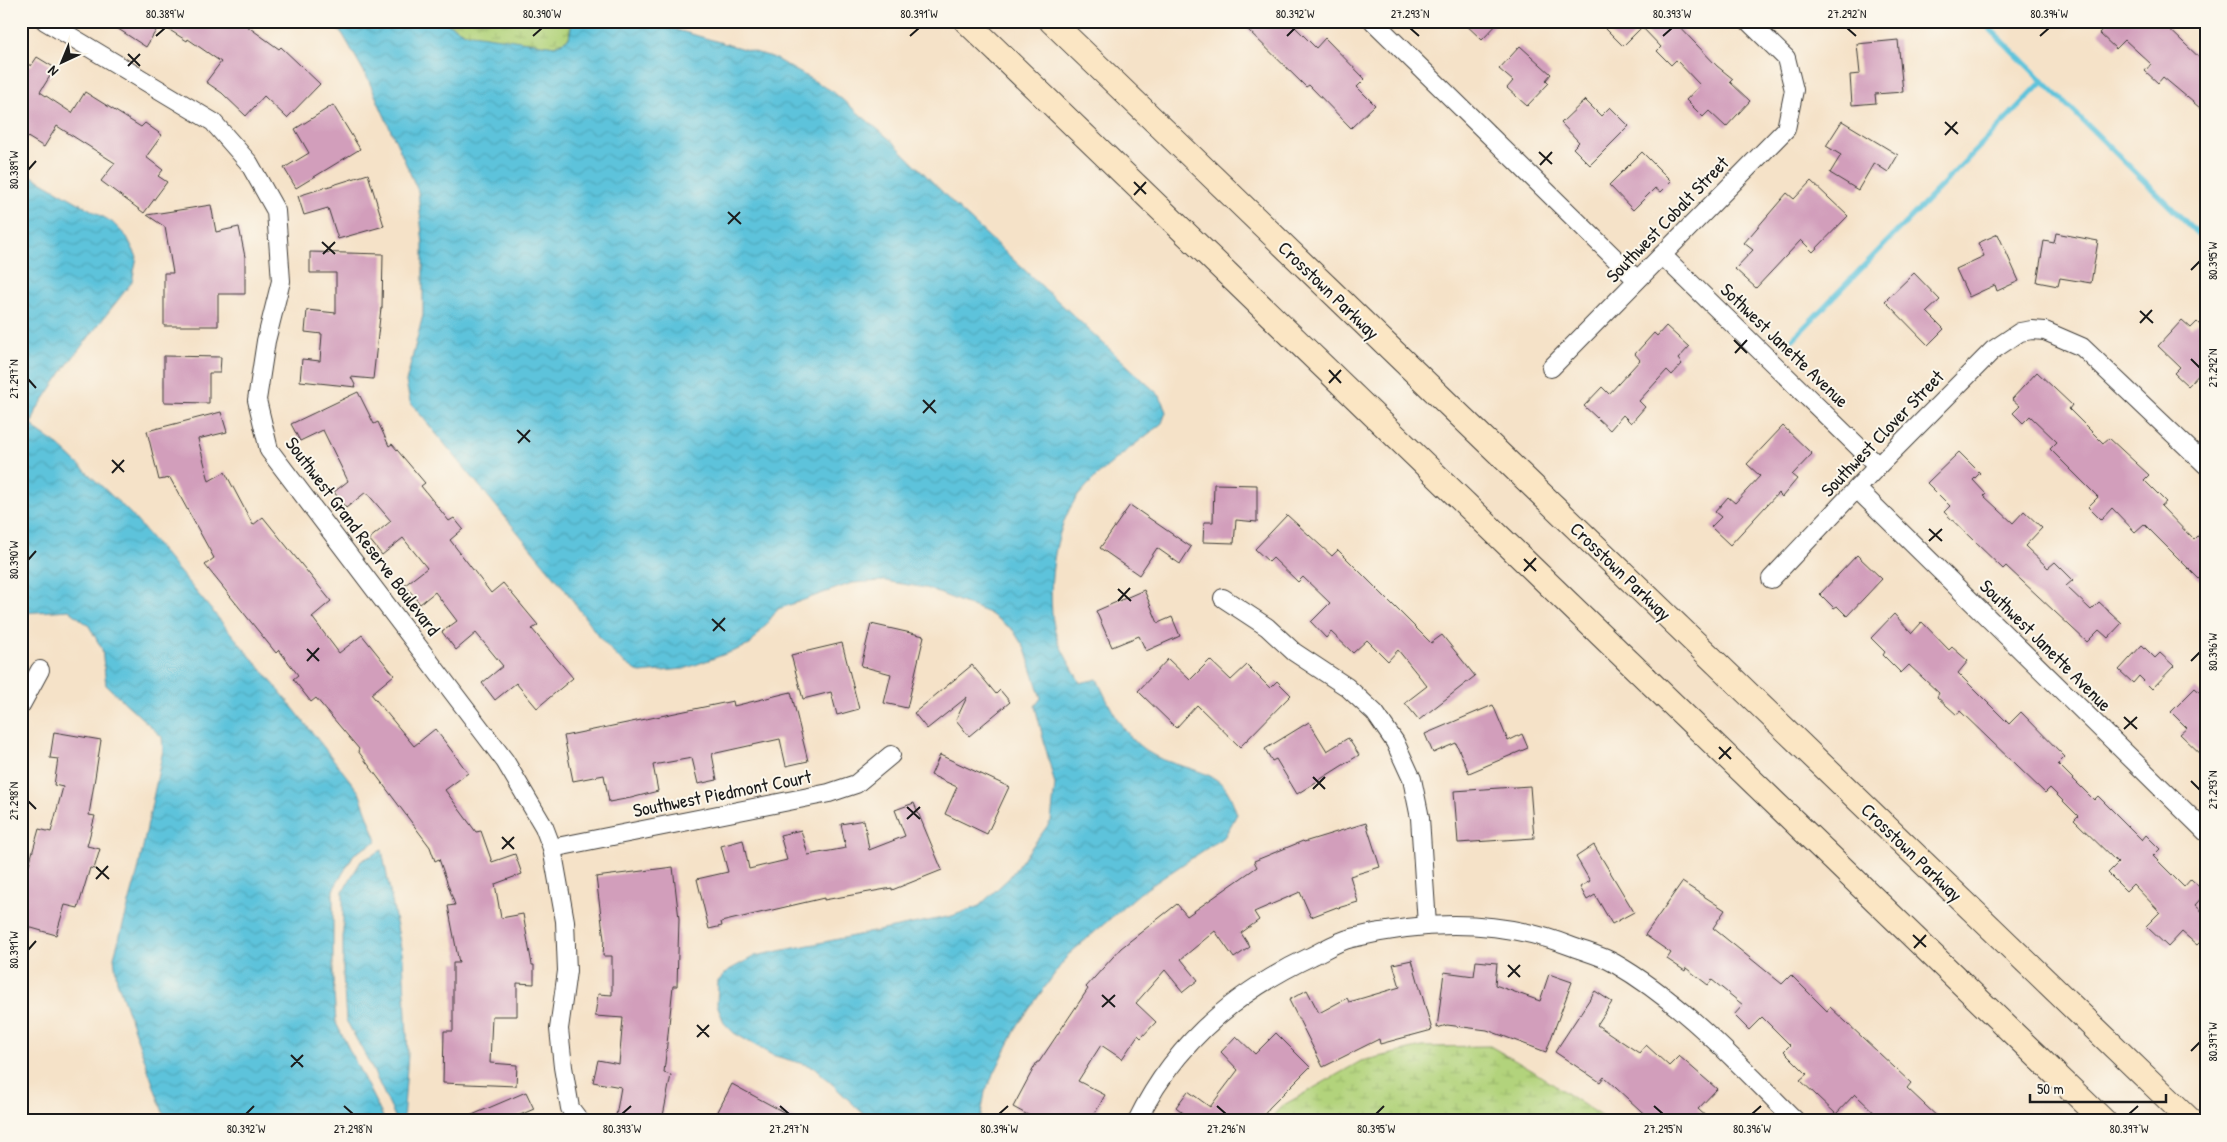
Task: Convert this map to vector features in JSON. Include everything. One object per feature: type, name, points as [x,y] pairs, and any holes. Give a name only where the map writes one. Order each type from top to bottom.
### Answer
[{"type":"main road","points":[[966,21],[2104,1121]]},
{"type":"main road","name":"Crosstown Parkway","points":[[1051,21],[2191,1121]]},
{"type":"street","name":"Southwest Grand Reserve Boulevard","points":[[45,21],[212,122],[249,164],[276,211],[281,281],[266,340],[257,400],[269,450],[505,761],[544,827],[552,848],[565,920],[567,971],[559,1029],[562,1058],[570,1108],[580,1121]]},
{"type":"street","points":[[1373,21],[1637,280]]},
{"type":"street","name":"Southwest Cobalt Street","points":[[1552,368],[1786,129],[1794,90],[1786,58],[1748,21]]},
{"type":"street","name":"Sothwest Janette Avenue","points":[[1662,255],[1878,466]]},
{"type":"street","name":"Southwest Clover Street","points":[[1771,579],[1878,466],[1993,350],[2020,332],[2032,330],[2045,331],[2082,347],[2206,465]]},
{"type":"street","name":"Southwest Janette Avenue","points":[[1857,488],[2206,832]]},
{"type":"street","points":[[1223,598],[1267,627],[1294,652],[1347,687],[1375,713],[1395,742],[1412,779],[1420,818],[1427,925]]},
{"type":"street","points":[[21,704],[40,670]]},
{"type":"street","name":"Southwest Piedmont Court","points":[[552,848],[829,793],[856,784],[890,755]]},
{"type":"street","points":[[1136,1121],[1178,1054],[1228,1006],[1277,972],[1350,938],[1427,925],[1478,925],[1547,937],[1613,962],[1673,1002],[1796,1121]]},
{"type":"green space","points":[[443,21],[572,21],[569,38],[555,46],[465,33]]},
{"type":"green space","points":[[1490,1046],[1533,1071],[1608,1121],[1268,1121],[1282,1106],[1361,1061],[1422,1047]]},
{"type":"water","points":[[322,21],[443,21],[465,33],[555,46],[569,38],[572,21],[664,21],[670,28],[772,57],[832,91],[893,142],[961,211],[1160,396],[1166,412],[1162,423],[1097,476],[1078,496],[1069,509],[1062,525],[1054,563],[1051,602],[1053,619],[1058,641],[1080,683],[1097,679],[1119,722],[1134,740],[1161,759],[1202,773],[1220,782],[1226,789],[1237,814],[1225,836],[1140,893],[1068,955],[1018,1025],[985,1092],[980,1121],[871,1121],[814,1067],[772,1055],[734,1033],[724,1023],[717,1004],[718,981],[729,970],[755,956],[952,916],[979,906],[1009,878],[1051,821],[1055,785],[1035,706],[1041,698],[1025,649],[1013,630],[989,613],[926,588],[885,581],[852,583],[778,609],[750,645],[684,669],[640,673],[619,659],[599,637],[563,587],[410,402],[406,382],[423,315],[423,245],[418,191],[367,77],[342,33]]},
{"type":"water","points":[[21,170],[112,222],[127,237],[137,257],[132,282],[67,365],[37,409],[32,423],[36,430],[59,446],[130,513],[282,694],[359,792],[377,841],[354,854],[333,890],[333,977],[336,1023],[385,1121],[166,1121],[117,981],[114,957],[138,871],[163,750],[162,737],[106,685],[102,649],[89,626],[69,610],[21,613]]},
{"type":"water","points":[[382,850],[403,958],[408,1054],[403,1121],[397,1121],[370,1064],[346,1020],[343,975],[343,891],[361,861]]},
{"type":"building","points":[[106,21],[240,21],[279,49],[281,47],[320,84],[287,118],[264,96],[246,116],[222,93],[206,82],[221,62],[188,39],[187,41],[160,24],[146,47]]},
{"type":"building","points":[[1239,21],[1289,21],[1316,48],[1325,38],[1365,79],[1357,87],[1375,105],[1351,128],[1309,85],[1306,87]]},
{"type":"building","points":[[1462,21],[1500,21],[1482,40]]},
{"type":"building","points":[[1598,21],[1674,21],[1717,66],[1733,79],[1730,82],[1750,101],[1726,127],[1709,111],[1703,117],[1686,100],[1700,85],[1676,60],[1671,65],[1657,51],[1661,47],[1642,27],[1623,46]]},
{"type":"building","points":[[2110,21],[2161,21],[2206,64],[2206,113],[2163,77],[2158,83],[2145,71],[2151,64],[2125,40],[2116,49],[2099,33]]},
{"type":"building","points":[[1898,40],[1903,92],[1875,94],[1876,103],[1852,105],[1850,75],[1860,74],[1857,44]]},
{"type":"building","points":[[1520,46],[1551,74],[1546,80],[1549,83],[1527,106],[1507,88],[1513,81],[1499,69]]},
{"type":"building","points":[[37,57],[55,68],[40,92],[72,113],[85,92],[141,127],[145,123],[162,135],[146,157],[163,170],[158,176],[167,182],[144,213],[101,181],[115,163],[57,126],[44,147],[21,133],[21,60],[31,66]]},
{"type":"building","points":[[1585,100],[1601,116],[1610,107],[1629,126],[1590,165],[1573,148],[1579,142],[1561,123]]},
{"type":"building","points":[[333,105],[360,149],[296,188],[284,168],[309,153],[295,129]]},
{"type":"building","points":[[1842,121],[1898,155],[1888,172],[1874,163],[1858,190],[1830,173],[1841,155],[1826,146]]},
{"type":"building","points":[[1642,152],[1671,181],[1660,192],[1655,188],[1633,210],[1609,185]]},
{"type":"building","points":[[368,174],[384,226],[338,239],[328,208],[304,215],[298,196]]},
{"type":"building","points":[[1811,181],[1848,216],[1813,252],[1801,240],[1756,288],[1735,269],[1753,250],[1744,243],[1787,193],[1794,199]]},
{"type":"building","points":[[211,205],[216,232],[239,227],[245,257],[245,294],[218,294],[218,326],[164,326],[164,273],[173,273],[165,227],[147,215]]},
{"type":"building","points":[[2056,233],[2098,241],[2091,283],[2060,278],[2058,286],[2037,282],[2044,241],[2054,243]]},
{"type":"building","points":[[1998,234],[2019,281],[1997,291],[1995,285],[1969,297],[1956,269],[1984,256],[1978,243]]},
{"type":"building","points":[[310,252],[383,254],[382,308],[373,379],[351,377],[356,387],[300,381],[302,359],[320,361],[322,334],[305,332],[307,310],[336,313],[336,273],[310,273]]},
{"type":"building","points":[[1914,273],[1940,300],[1927,312],[1944,329],[1928,345],[1885,301]]},
{"type":"building","points":[[2182,320],[2191,328],[2197,322],[2206,331],[2206,367],[2188,386],[2174,373],[2180,367],[2158,346]]},
{"type":"building","points":[[1666,326],[1689,347],[1678,359],[1682,364],[1672,375],[1667,370],[1639,401],[1645,407],[1631,423],[1623,415],[1610,430],[1584,406],[1602,387],[1609,394],[1640,360],[1635,354],[1654,333],[1657,336]]},
{"type":"building","points":[[164,356],[221,357],[220,373],[209,373],[209,403],[164,402]]},
{"type":"building","points":[[2037,372],[2072,405],[2069,409],[2103,443],[2109,438],[2149,475],[2144,480],[2166,502],[2161,506],[2194,540],[2206,528],[2206,586],[2144,524],[2135,532],[2112,508],[2101,520],[2088,507],[2098,497],[2050,449],[2057,442],[2030,416],[2023,423],[2013,413],[2020,406],[2012,399]]},
{"type":"building","points":[[358,392],[374,424],[378,422],[389,446],[392,444],[425,483],[421,486],[449,521],[454,518],[463,529],[450,540],[491,593],[503,583],[538,625],[532,629],[573,678],[537,708],[516,683],[495,700],[482,683],[503,666],[476,633],[456,650],[442,632],[457,621],[435,592],[420,604],[405,585],[427,568],[403,538],[382,555],[369,539],[391,521],[366,492],[346,508],[334,492],[348,481],[323,430],[300,441],[291,424]]},
{"type":"building","points":[[221,412],[227,432],[198,439],[209,481],[225,472],[253,525],[263,517],[331,601],[312,617],[339,653],[362,635],[394,675],[371,694],[414,746],[435,729],[449,747],[468,773],[445,790],[476,832],[481,831],[492,862],[515,854],[522,874],[495,884],[501,918],[523,914],[532,965],[534,965],[534,984],[517,983],[517,1016],[492,1016],[490,1063],[517,1065],[516,1086],[443,1083],[444,1031],[453,1031],[453,963],[459,963],[448,906],[455,905],[439,859],[435,861],[430,847],[358,751],[359,749],[316,698],[311,702],[293,679],[298,675],[279,650],[276,653],[205,565],[214,558],[170,478],[159,480],[147,431]]},
{"type":"building","points":[[1783,426],[1812,454],[1792,475],[1797,479],[1782,497],[1778,493],[1730,545],[1711,527],[1721,517],[1715,512],[1728,497],[1735,503],[1760,476],[1747,464]]},
{"type":"building","points":[[1959,452],[1980,473],[1973,480],[1986,494],[1984,496],[2013,523],[2024,511],[2042,528],[2025,546],[2048,568],[2055,562],[2073,580],[2066,586],[2091,610],[2099,602],[2122,623],[2108,638],[2099,630],[2087,642],[2006,566],[2003,569],[1944,512],[1950,506],[1927,483]]},
{"type":"building","points":[[1214,484],[1257,485],[1257,522],[1236,520],[1234,543],[1203,542],[1204,522],[1213,522]]},
{"type":"building","points":[[1130,505],[1191,547],[1180,564],[1157,548],[1139,575],[1100,548]]},
{"type":"building","points":[[1287,515],[1332,556],[1338,550],[1431,643],[1442,635],[1475,676],[1419,720],[1405,703],[1427,686],[1398,650],[1388,661],[1367,640],[1353,653],[1331,632],[1326,638],[1311,622],[1330,603],[1303,577],[1298,582],[1273,558],[1269,562],[1255,549]]},
{"type":"building","points":[[1857,555],[1882,579],[1847,616],[1837,606],[1834,608],[1820,594]]},
{"type":"building","points":[[1144,590],[1158,623],[1172,617],[1180,636],[1146,651],[1139,636],[1112,647],[1096,611]]},
{"type":"building","points":[[1894,614],[1912,633],[1922,622],[1949,650],[1952,647],[1968,661],[1958,673],[2009,724],[2021,712],[2065,757],[2058,764],[2094,800],[2098,796],[2142,840],[2146,835],[2160,849],[2153,856],[2184,887],[2191,879],[2206,893],[2195,905],[2206,915],[2206,936],[2197,945],[2182,932],[2168,947],[2146,926],[2160,912],[2133,884],[2126,891],[2108,873],[2118,863],[2074,820],[2078,816],[2050,788],[2045,793],[1960,711],[1957,715],[1937,697],[1939,693],[1909,665],[1901,673],[1883,655],[1885,652],[1871,638]]},
{"type":"building","points":[[871,624],[924,636],[907,708],[884,703],[891,674],[861,666]]},
{"type":"building","points":[[842,643],[859,709],[837,715],[831,692],[803,699],[791,655]]},
{"type":"building","points":[[2142,645],[2155,658],[2160,653],[2174,666],[2152,689],[2139,676],[2133,683],[2119,670]]},
{"type":"building","points":[[1168,659],[1190,680],[1210,660],[1231,680],[1247,665],[1270,688],[1277,681],[1291,695],[1240,747],[1197,705],[1176,728],[1138,691]]},
{"type":"building","points":[[972,665],[996,694],[1000,690],[1010,702],[969,736],[956,720],[967,697],[927,729],[914,713]]},
{"type":"building","points":[[2195,688],[2206,698],[2206,759],[2180,734],[2187,728],[2171,712]]},
{"type":"building","points":[[791,692],[808,761],[786,766],[780,739],[712,754],[717,780],[698,784],[692,758],[653,765],[658,791],[631,798],[609,802],[604,775],[573,781],[564,736],[733,701],[734,706]]},
{"type":"building","points":[[1493,705],[1508,741],[1522,734],[1528,748],[1469,773],[1456,743],[1433,753],[1425,734]]},
{"type":"building","points":[[1309,722],[1327,751],[1348,738],[1359,755],[1297,794],[1276,759],[1272,761],[1265,749]]},
{"type":"building","points":[[54,732],[101,740],[89,815],[95,816],[87,846],[100,849],[94,869],[90,868],[78,908],[65,905],[56,935],[21,925],[21,917],[26,902],[21,900],[21,893],[39,829],[51,832],[63,787],[54,785],[58,759],[50,758]]},
{"type":"building","points":[[940,755],[1009,787],[987,834],[945,814],[957,787],[931,775]]},
{"type":"building","points":[[1530,786],[1534,838],[1458,843],[1454,791]]},
{"type":"building","points":[[914,803],[942,870],[892,890],[892,888],[824,900],[824,898],[721,922],[722,926],[709,929],[697,879],[728,872],[721,846],[743,840],[749,869],[787,860],[780,835],[801,830],[808,855],[846,848],[841,824],[864,820],[869,850],[905,836],[895,810]]},
{"type":"building","points":[[1366,823],[1380,867],[1350,876],[1358,902],[1337,907],[1311,917],[1300,892],[1254,912],[1259,920],[1241,933],[1250,947],[1234,958],[1215,931],[1181,959],[1198,980],[1183,992],[1165,970],[1136,1003],[1156,1022],[1141,1038],[1138,1035],[1122,1059],[1101,1045],[1078,1081],[1105,1095],[1091,1121],[1039,1121],[1013,1107],[1037,1062],[1039,1062],[1088,989],[1086,987],[1121,948],[1177,904],[1187,916],[1257,867],[1254,861],[1303,841]]},
{"type":"building","points":[[1594,845],[1634,912],[1612,924],[1595,895],[1587,900],[1580,887],[1590,881],[1576,857]]},
{"type":"building","points":[[673,867],[679,919],[677,986],[673,986],[664,1073],[671,1075],[662,1121],[643,1121],[616,1116],[621,1087],[593,1082],[598,1060],[619,1064],[623,1018],[595,1016],[598,994],[612,995],[612,956],[603,956],[604,939],[596,877]]},
{"type":"building","points":[[1682,882],[1725,910],[1713,928],[1782,984],[1791,975],[1827,1011],[1830,1007],[1911,1083],[1907,1088],[1942,1121],[1883,1121],[1855,1094],[1836,1114],[1800,1080],[1807,1074],[1784,1051],[1790,1045],[1762,1017],[1749,1030],[1734,1015],[1743,1005],[1712,980],[1708,985],[1686,968],[1685,971],[1667,959],[1671,953],[1645,935]]},
{"type":"building","points":[[1412,960],[1432,1030],[1380,1044],[1379,1039],[1323,1067],[1289,1000],[1307,990],[1319,1013],[1347,998],[1349,1002],[1400,987],[1393,964]]},
{"type":"building","points":[[1476,961],[1497,963],[1495,985],[1540,1001],[1549,974],[1572,982],[1546,1052],[1487,1030],[1447,1025],[1437,1028],[1444,972],[1474,976]]},
{"type":"building","points":[[1595,991],[1612,1002],[1597,1025],[1639,1053],[1646,1045],[1669,1066],[1679,1056],[1717,1089],[1698,1109],[1711,1121],[1652,1121],[1604,1077],[1600,1082],[1555,1052]]},
{"type":"building","points":[[1276,1033],[1310,1067],[1269,1108],[1260,1121],[1193,1121],[1176,1107],[1188,1091],[1210,1107],[1238,1070],[1221,1052],[1236,1036],[1255,1054]]},
{"type":"building","points":[[732,1084],[800,1121],[713,1121]]},
{"type":"building","points":[[526,1092],[534,1109],[506,1121],[458,1121]]},
{"type":"waterway","points":[[1982,21],[2206,242]]},
{"type":"waterway","points":[[1793,339],[2043,81]]}]
